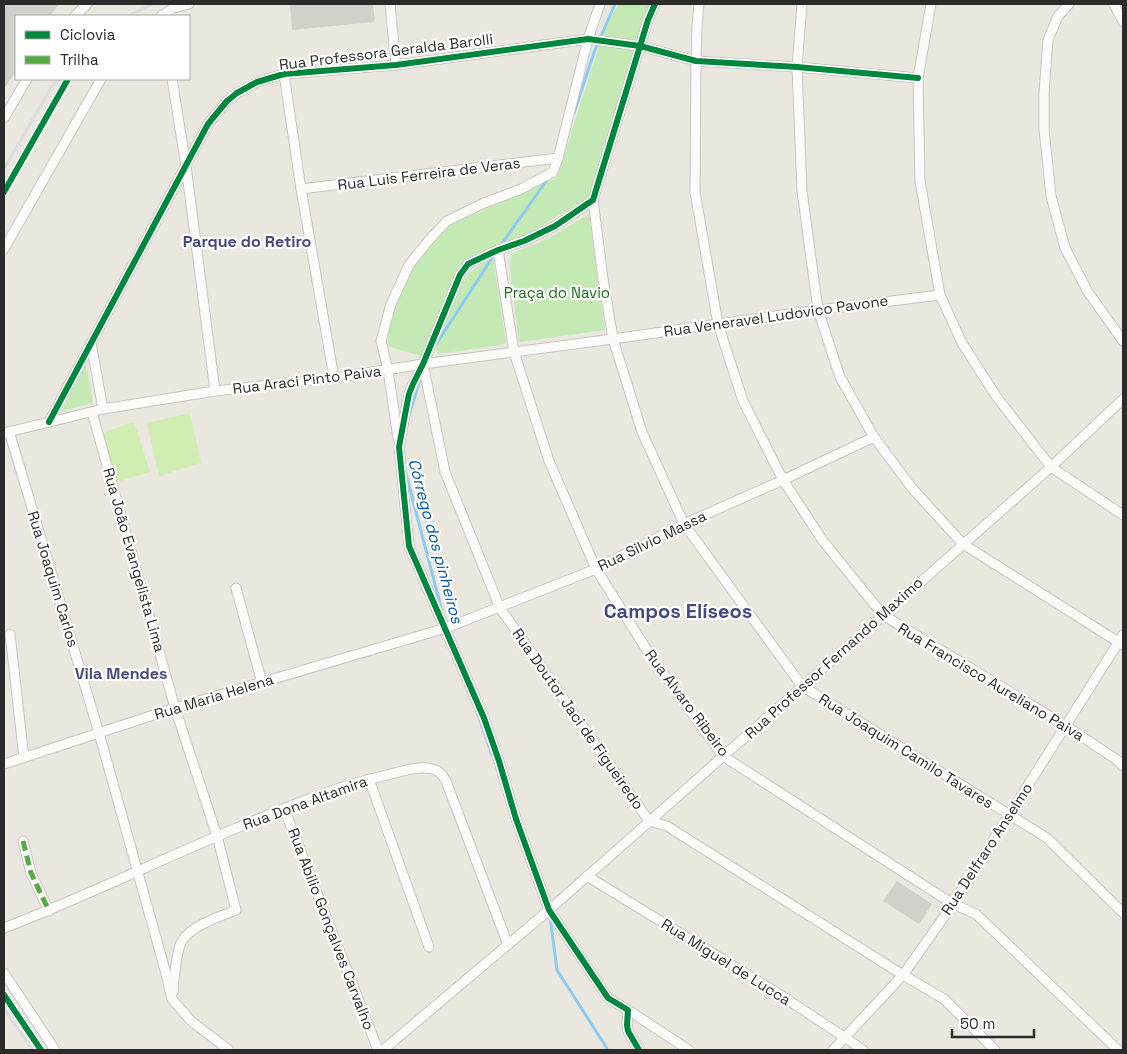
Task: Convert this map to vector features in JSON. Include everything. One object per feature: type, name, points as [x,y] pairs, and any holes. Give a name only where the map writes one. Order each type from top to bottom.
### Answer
[{"type":"street","points":[[76,15],[87,4]]},
{"type":"street","points":[[163,15],[173,8],[189,4]]},
{"type":"street","points":[[390,4],[396,65]]},
{"type":"street","points":[[600,4],[588,39],[553,172],[519,190],[484,203],[447,221],[409,265],[391,304],[381,341],[388,370],[399,447],[409,546],[484,718],[516,819],[549,910],[608,998],[689,1050]]},
{"type":"street","points":[[399,447],[409,394],[460,275],[468,264],[556,226],[593,200],[648,20],[655,4]]},
{"type":"street","name":"Rua Francisco Aureliano Paiva","points":[[700,4],[696,61],[695,192],[718,324],[743,401],[783,480],[823,541],[882,615],[1066,726],[1123,766]]},
{"type":"street","points":[[802,4],[797,67],[802,191],[818,310],[840,377],[874,437],[912,488],[963,544],[1122,641]]},
{"type":"street","points":[[930,4],[918,78],[920,181],[940,295],[962,343],[996,396],[1051,467],[1123,515]]},
{"type":"street","points":[[1069,4],[1058,16],[1048,40],[1044,92],[1044,130],[1051,196],[1065,248],[1088,292],[1123,341]]},
{"type":"street","points":[[1114,4],[1123,22]]},
{"type":"street","name":"Rua Professora Geralda Barolli","points":[[49,422],[208,124],[227,100],[257,82],[284,74],[396,65],[588,39],[640,46],[696,61],[797,67],[918,78]]},
{"type":"street","points":[[284,74],[301,190],[334,378]]},
{"type":"street","points":[[4,118],[26,80]]},
{"type":"street","points":[[4,249],[100,80]]},
{"type":"street","points":[[172,80],[186,166],[215,392]]},
{"type":"street","name":"Rua Luis Ferreira de Veras","points":[[301,190],[558,158]]},
{"type":"street","name":"Rua Joaquim Camilo Tavares","points":[[593,200],[613,339],[642,432],[684,524],[802,686],[1047,838],[1123,913]]},
{"type":"street","name":"Rua Alvaro Ribeiro","points":[[498,250],[514,352],[549,461],[596,569],[650,655],[723,756],[953,904],[976,914],[1118,1050]]},
{"type":"street","name":"Rua Veneravel Ludovico Pavone","points":[[613,339],[940,295]]},
{"type":"street","name":"Rua Araci Pinto Paiva","points":[[6,432],[103,409],[215,392],[334,378],[423,364],[613,339]]},
{"type":"street","points":[[91,343],[103,409]]},
{"type":"street","name":"Rua Doutor Jaci de Figueiredo","points":[[423,364],[446,472],[500,608],[649,821],[667,826],[944,999],[995,1050]]},
{"type":"street","name":"Rua Professor Fernando Maximo","points":[[383,1050],[549,910],[1051,467],[1123,399]]},
{"type":"street","name":"Rua João Evangelista Lima","points":[[92,412],[176,708],[217,836],[236,910],[208,920],[186,935],[178,949],[172,999]]},
{"type":"street","name":"Rua Joaquim Carlos","points":[[6,432],[99,733],[166,970],[172,999]]},
{"type":"street","name":"Rua Silvio Massa","points":[[426,635],[500,608],[596,569],[684,524],[874,437]]},
{"type":"street","points":[[236,588],[262,683]]},
{"type":"street","points":[[10,634],[24,758]]},
{"type":"street","name":"Rua Maria Helena","points":[[4,764],[176,708],[426,635]]},
{"type":"street","name":"Rua Delfraro Anselmo","points":[[833,1050],[903,975],[953,904],[1122,641]]},
{"type":"street","name":"Rua Dona Altamira","points":[[4,928],[49,911],[217,836],[318,795],[369,779],[418,768],[431,768],[439,772],[446,781],[508,945]]},
{"type":"street","points":[[369,779],[429,947]]},
{"type":"street","name":"Rua Abilio Gonçalves Carvalho","points":[[284,808],[378,1050]]},
{"type":"street","points":[[24,841],[31,873],[49,911]]},
{"type":"street","name":"Rua Miguel de Lucca","points":[[587,876],[779,994],[862,1050]]},
{"type":"street","points":[[4,973],[55,1050]]},
{"type":"street","points":[[172,999],[191,1021],[229,1050]]},
{"type":"street","points":[[628,1010],[626,1026],[639,1050]]},
{"type":"green space","points":[[618,4],[650,4],[643,19],[589,197],[523,237],[474,256],[458,269],[421,356],[387,346],[392,301],[409,265],[450,225],[557,177],[603,34]]},
{"type":"green space","name":"Praça do Navio","points":[[589,214],[605,330],[519,342],[510,266],[511,255],[550,237]]},
{"type":"green space","points":[[493,257],[506,343],[438,354],[436,349],[459,290],[469,273]]},
{"type":"green space","points":[[86,364],[93,403],[62,411]]},
{"type":"green space","points":[[190,413],[201,463],[159,476],[147,423]]},
{"type":"green space","points":[[134,422],[150,472],[117,482],[103,433]]},
{"type":"building","points":[[4,4],[59,4],[51,15],[15,15],[15,72],[4,89]]},
{"type":"building","points":[[290,4],[373,4],[375,22],[292,30]]},
{"type":"building","points":[[897,881],[932,904],[919,924],[883,901]]},
{"type":"waterway","name":"Córrego dos pinheiros","points":[[574,113],[595,50],[615,4]]},
{"type":"waterway","name":"Córrego dos pinheiros","points":[[499,248],[549,177]]},
{"type":"waterway","name":"Córrego dos pinheiros","points":[[435,346],[494,255]]},
{"type":"waterway","name":"Córrego dos pinheiros","points":[[409,416],[421,376]]},
{"type":"waterway","name":"Córrego dos pinheiros","points":[[406,474],[442,611]]},
{"type":"waterway","name":"Córrego dos pinheiros","points":[[476,709],[492,755]]},
{"type":"waterway","name":"Córrego dos pinheiros","points":[[550,916],[557,970],[608,1050]]},
{"type":"railway","points":[[130,15],[153,4]]},
{"type":"railway","points":[[4,169],[51,88],[58,80]]},
{"type":"railway","points":[[4,1009],[33,1050]]},
{"type":"marked path","points":[[23,841],[31,873],[49,911]]},
{"type":"cycle path","points":[[639,1050],[628,1031],[628,1010],[608,998],[549,910],[516,819],[484,718],[409,546],[399,447],[409,394],[460,275],[468,264],[555,226],[593,200],[648,20],[655,4]]},
{"type":"cycle path","points":[[49,422],[208,124],[227,101],[257,82],[284,74],[396,65],[588,39],[640,46],[696,61],[797,67],[918,78]]},
{"type":"cycle path","points":[[4,192],[67,80]]},
{"type":"cycle path","points":[[4,995],[41,1050]]},
{"type":"district","name":"Parque do Retiro","points":[[247,241]]},
{"type":"district","name":"Campos Elíseos","points":[[678,611]]},
{"type":"district","name":"Vila Mendes","points":[[121,673]]}]
